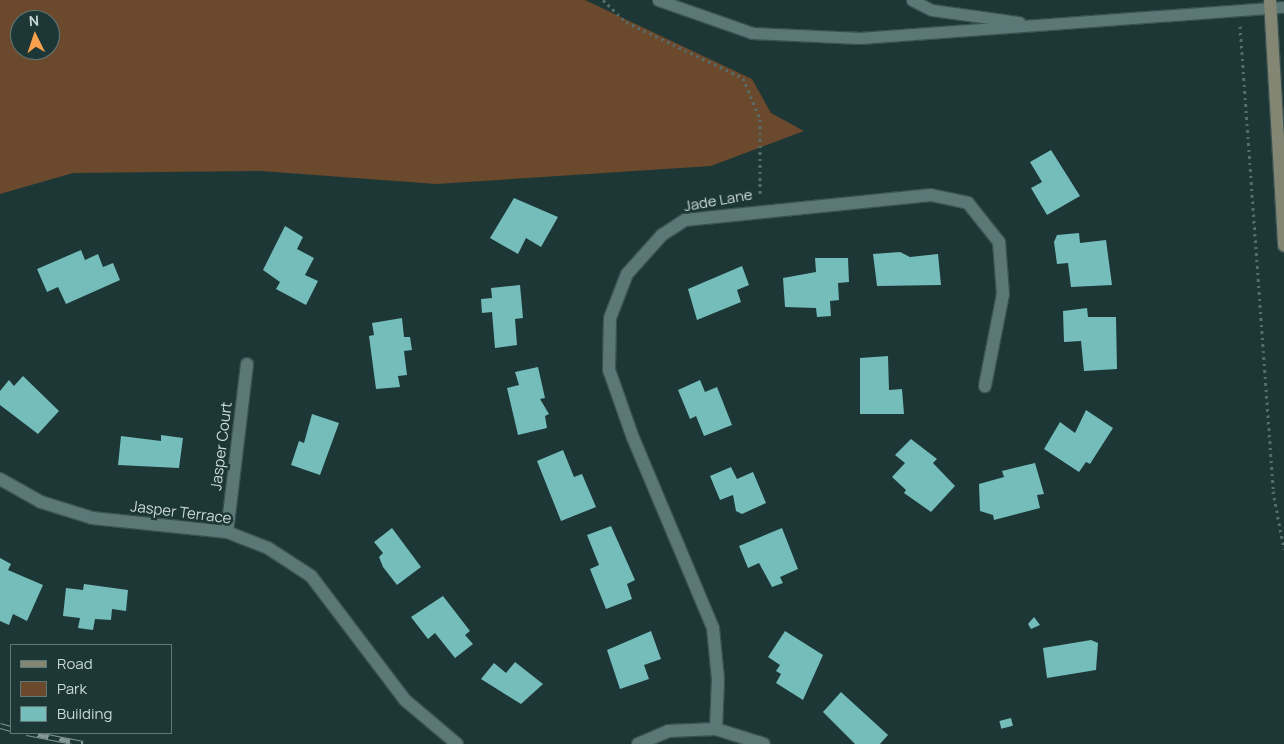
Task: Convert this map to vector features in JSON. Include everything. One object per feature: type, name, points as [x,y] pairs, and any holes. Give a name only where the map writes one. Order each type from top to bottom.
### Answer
[{"type":"main road","points":[[1270,4],[1284,246]]},
{"type":"street","name":"Jade Lane","points":[[716,729],[718,678],[713,628],[632,438],[609,370],[610,318],[627,274],[662,235],[685,220],[760,209],[931,195],[968,203],[1000,242],[1003,294],[985,386]]},
{"type":"street","name":"Jasper Court","points":[[227,532],[247,364]]},
{"type":"street","name":"Jasper Terrace","points":[[0,479],[41,502],[92,518],[227,532],[268,548],[311,576],[405,700],[457,744]]},
{"type":"street","points":[[638,744],[668,731],[716,729],[764,744]]},
{"type":"lane","points":[[658,0],[752,34],[860,38],[1239,10],[1270,4],[1284,7]]},
{"type":"lane","points":[[912,0],[932,10],[1045,25]]},
{"type":"path","points":[[602,0],[626,22],[743,78],[760,119],[760,209]]},
{"type":"path","points":[[1239,10],[1273,491],[1284,549]]},
{"type":"green space","points":[[0,0],[585,0],[752,79],[771,113],[804,131],[711,166],[436,184],[261,171],[73,173],[0,194]]},
{"type":"building","points":[[1051,150],[1080,196],[1047,215],[1031,188],[1042,182],[1030,162]]},
{"type":"building","points":[[514,198],[558,217],[541,247],[526,238],[518,254],[490,238]]},
{"type":"building","points":[[285,226],[303,237],[297,249],[314,258],[305,275],[318,281],[306,305],[276,289],[280,282],[263,270]]},
{"type":"building","points":[[1079,233],[1080,243],[1106,240],[1112,285],[1071,287],[1068,263],[1057,264],[1054,242],[1057,235]]},
{"type":"building","points":[[81,250],[85,260],[98,254],[103,267],[113,263],[120,280],[66,304],[58,287],[47,292],[37,269]]},
{"type":"building","points":[[900,252],[910,257],[938,254],[941,285],[877,286],[873,254]]},
{"type":"building","points":[[815,258],[848,258],[849,282],[838,283],[839,300],[830,301],[831,316],[817,317],[816,308],[785,307],[783,278],[816,272]]},
{"type":"building","points":[[742,266],[749,285],[737,290],[741,302],[697,320],[688,289]]},
{"type":"building","points":[[520,285],[523,318],[515,319],[517,345],[495,348],[492,312],[482,313],[481,299],[492,298],[491,288]]},
{"type":"building","points":[[1087,308],[1088,317],[1116,317],[1117,369],[1084,371],[1081,341],[1064,342],[1063,311]]},
{"type":"building","points":[[402,318],[404,337],[410,337],[412,350],[404,351],[407,375],[398,376],[400,387],[376,389],[369,336],[374,335],[372,323]]},
{"type":"building","points":[[888,356],[889,390],[902,389],[904,414],[860,414],[860,358]]},
{"type":"building","points":[[538,367],[545,398],[540,399],[549,414],[545,416],[547,428],[518,435],[507,388],[519,385],[515,372]]},
{"type":"building","points":[[23,376],[59,411],[38,434],[0,405],[0,391],[9,380],[14,386]]},
{"type":"building","points":[[700,380],[705,392],[717,387],[732,425],[704,436],[696,416],[690,419],[678,390]]},
{"type":"building","points":[[1086,410],[1113,428],[1090,464],[1086,462],[1079,472],[1044,449],[1060,422],[1075,433]]},
{"type":"building","points":[[312,414],[339,423],[320,475],[291,465],[299,441],[304,443]]},
{"type":"building","points":[[161,435],[183,438],[179,468],[118,465],[121,436],[161,441]]},
{"type":"building","points":[[911,439],[937,459],[933,463],[955,486],[931,512],[904,493],[906,490],[892,477],[905,463],[895,455]]},
{"type":"building","points":[[563,450],[574,477],[582,474],[596,507],[561,521],[537,461]]},
{"type":"building","points":[[1035,463],[1044,494],[1037,495],[1040,508],[994,520],[993,515],[980,511],[979,484],[1004,477],[1002,471]]},
{"type":"building","points":[[731,467],[737,479],[753,472],[766,503],[742,514],[736,511],[733,495],[720,500],[710,476]]},
{"type":"building","points":[[611,526],[635,580],[627,584],[632,599],[606,609],[590,569],[599,565],[587,535]]},
{"type":"building","points":[[392,528],[421,567],[397,585],[383,567],[379,557],[383,553],[374,542]]},
{"type":"building","points":[[782,528],[798,569],[780,577],[783,583],[772,587],[759,563],[748,568],[739,546]]},
{"type":"building","points":[[0,558],[11,564],[8,570],[43,585],[27,621],[13,614],[9,625],[0,621]]},
{"type":"building","points":[[84,584],[128,590],[126,611],[112,609],[111,620],[95,619],[93,630],[78,628],[80,618],[63,616],[66,588],[83,590]]},
{"type":"building","points":[[443,596],[470,631],[465,635],[473,644],[455,658],[435,633],[428,639],[411,617]]},
{"type":"building","points":[[1034,617],[1040,625],[1031,629],[1028,624]]},
{"type":"building","points":[[651,631],[661,659],[644,665],[649,679],[620,689],[607,650]]},
{"type":"building","points":[[785,631],[823,655],[803,700],[776,683],[781,674],[776,671],[780,665],[768,657]]},
{"type":"building","points":[[1091,640],[1098,643],[1096,670],[1047,678],[1043,648]]},
{"type":"building","points":[[515,662],[543,684],[521,704],[481,679],[494,663],[506,673]]},
{"type":"building","points":[[841,692],[888,735],[880,744],[855,744],[823,712]]},
{"type":"building","points":[[1011,718],[1013,726],[1001,729],[999,721]]},
{"type":"railway","points":[[0,726],[10,729]]},
{"type":"railway","points":[[32,734],[83,744]]}]
